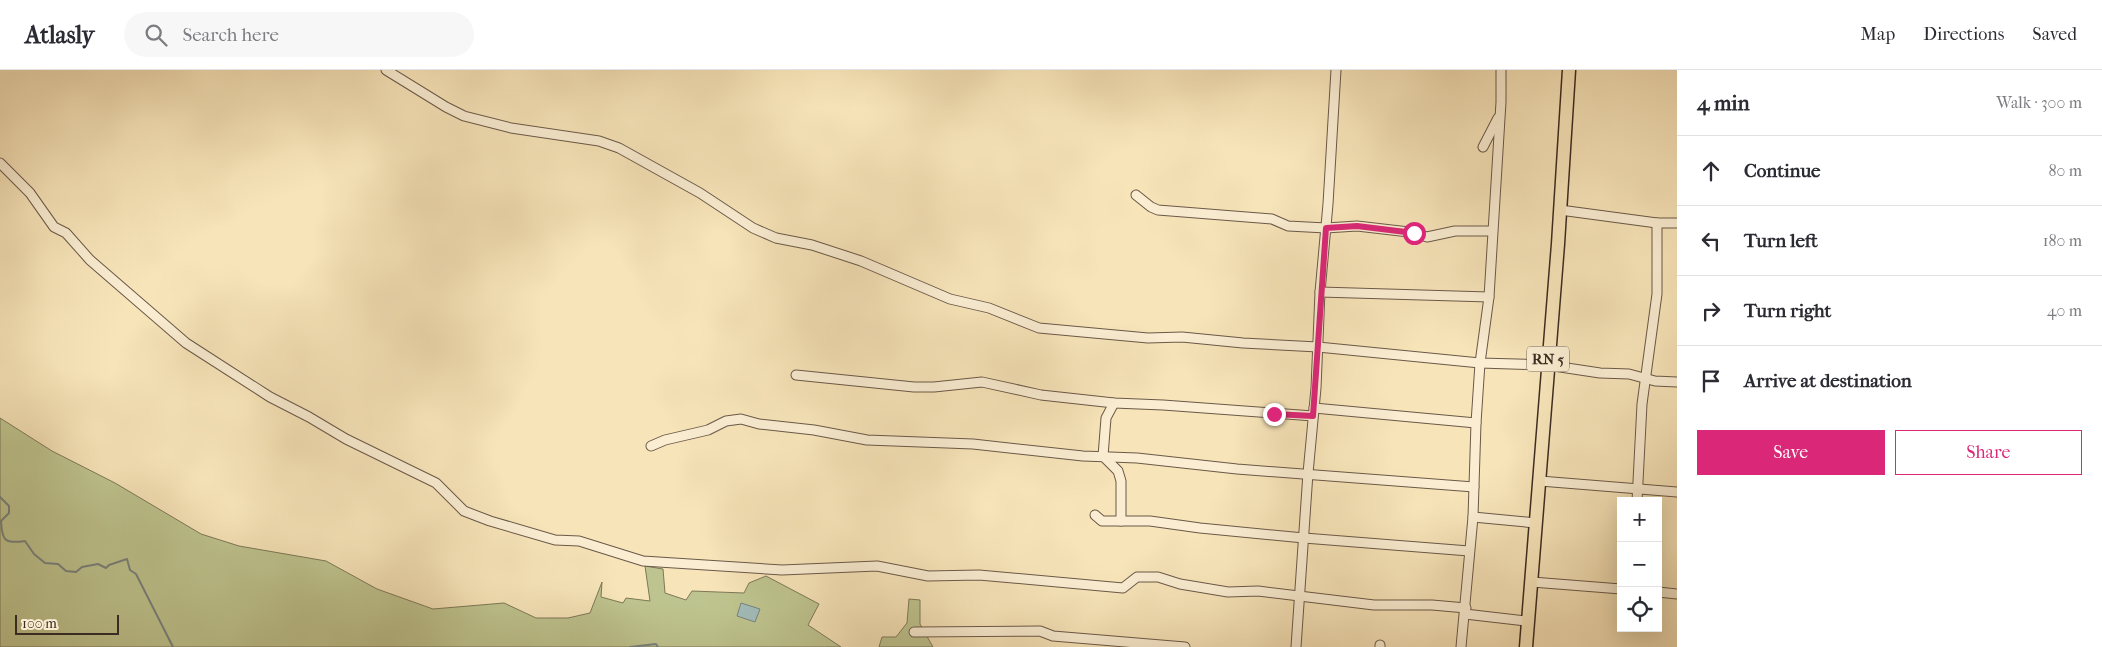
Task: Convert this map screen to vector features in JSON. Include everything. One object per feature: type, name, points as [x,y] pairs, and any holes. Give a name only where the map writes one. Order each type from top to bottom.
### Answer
[{"type":"main road","name":"RN 5","points":[[1526,647],[1526,621],[1532,582],[1560,210],[1568,70]]},
{"type":"street","points":[[386,70],[464,116],[526,131],[599,141],[620,148],[700,193],[753,228],[776,238],[812,245],[862,261],[947,298],[989,308],[1035,327],[1148,338],[1182,337],[1242,344],[1318,347],[1480,363],[1547,365],[1600,373],[1628,374],[1655,381],[1677,382]]},
{"type":"street","points":[[1296,647],[1314,412],[1320,292],[1336,70]]},
{"type":"street","points":[[1461,647],[1473,517],[1476,424],[1480,363],[1488,297],[1501,70]]},
{"type":"street","points":[[1483,147],[1500,113]]},
{"type":"street","points":[[0,163],[30,193],[54,227],[66,233],[90,260],[186,343],[270,397],[346,439],[436,483],[464,511],[490,521],[555,540],[579,540],[643,561],[782,570],[877,566],[926,575],[979,575],[1123,588],[1137,577],[1158,577],[1180,584],[1228,592],[1258,591],[1374,605],[1432,605],[1526,621]]},
{"type":"street","points":[[1136,195],[1158,210],[1272,219],[1288,226],[1326,228],[1357,226],[1410,232],[1427,237],[1455,231],[1492,232]]},
{"type":"street","points":[[1560,210],[1677,224]]},
{"type":"street","points":[[1636,497],[1645,378],[1657,294],[1657,223]]},
{"type":"street","points":[[1320,292],[1488,297]]},
{"type":"street","points":[[796,375],[914,387],[982,382],[1041,395],[1114,403],[1314,412],[1476,424]]},
{"type":"street","points":[[1114,403],[1106,418],[1103,456],[1118,471],[1121,480],[1121,521]]},
{"type":"street","points":[[651,446],[665,440],[706,431],[726,422],[741,419],[759,424],[814,430],[867,440],[973,444],[1083,456],[1137,458],[1237,469],[1474,487]]},
{"type":"street","points":[[1540,480],[1677,492]]},
{"type":"street","points":[[1095,515],[1100,521],[1150,521],[1304,538],[1469,550]]},
{"type":"street","points":[[1473,517],[1536,523]]},
{"type":"street","points":[[1532,582],[1617,589]]},
{"type":"street","points":[[1662,592],[1677,594]]},
{"type":"street","points":[[914,632],[1040,631],[1053,636],[1185,647]]},
{"type":"green space","points":[[0,418],[52,451],[115,483],[201,534],[239,546],[326,561],[377,589],[433,609],[504,603],[536,618],[568,618],[590,613],[602,582],[601,597],[623,603],[626,598],[650,601],[645,566],[663,569],[665,593],[686,600],[692,591],[744,593],[749,583],[766,576],[819,604],[808,625],[841,647],[0,647]]},
{"type":"green space","points":[[909,599],[920,600],[920,624],[933,647],[879,647],[882,637],[896,637],[907,623]]},
{"type":"water","points":[[741,603],[760,609],[755,622],[737,616]]},
{"type":"waterway","points":[[0,497],[9,506],[9,513],[1,521],[2,533],[6,540],[13,542],[25,541],[34,554],[45,563],[58,564],[66,571],[76,572],[82,567],[98,564],[106,568],[109,565],[127,559],[130,570],[136,574],[173,647]]},
{"type":"waterway","points":[[630,647],[656,644],[658,647]]},
{"type":"route","points":[[1274,414],[1313,416],[1320,292],[1326,228],[1357,226],[1414,233]]}]
